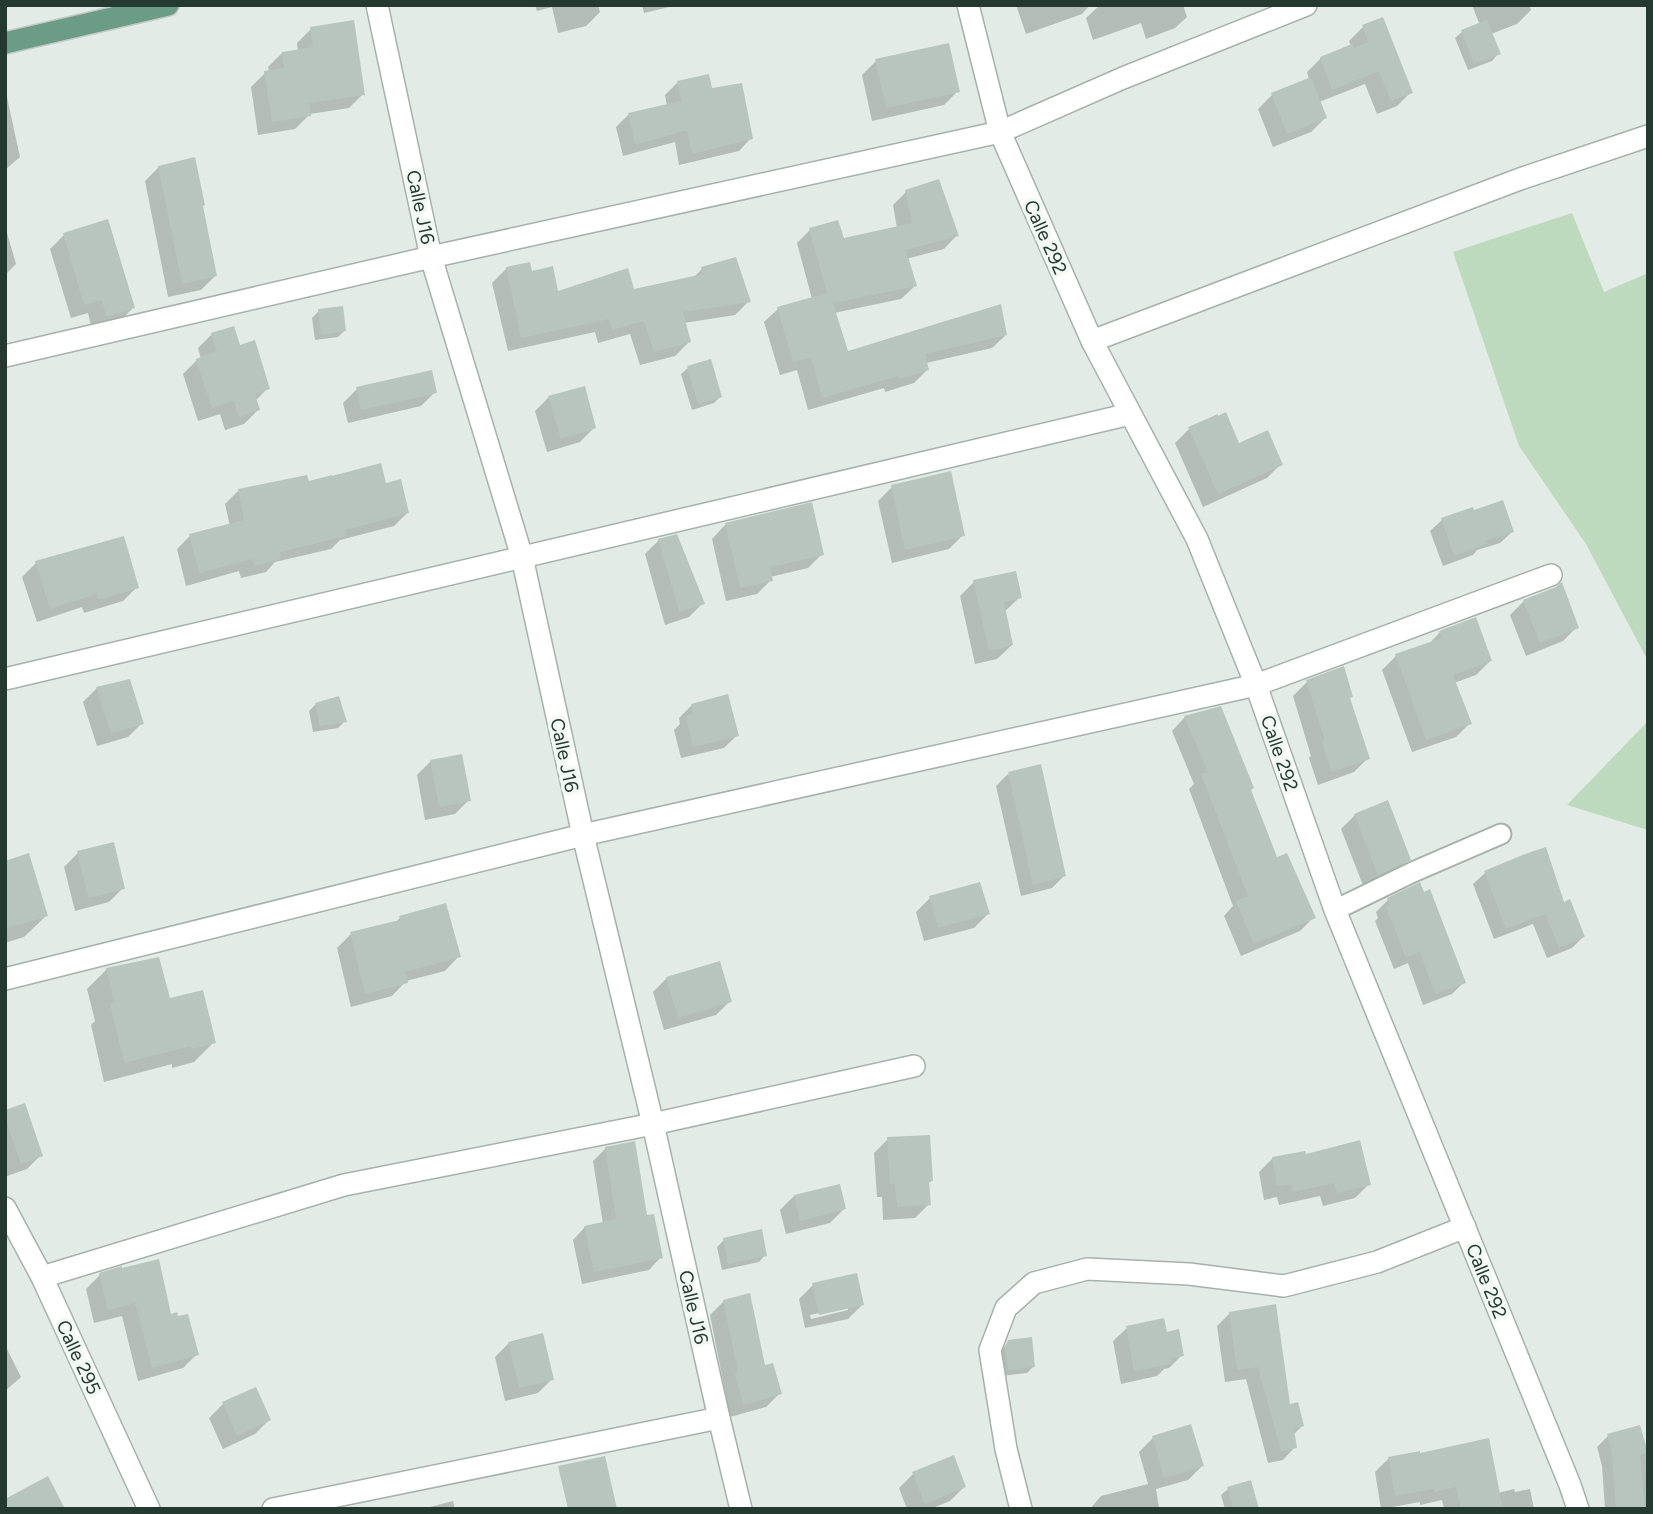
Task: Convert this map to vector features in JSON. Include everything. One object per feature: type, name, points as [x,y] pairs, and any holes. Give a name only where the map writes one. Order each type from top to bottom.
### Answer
[{"type":"main road","points":[[5,43],[168,5]]},
{"type":"street","name":"Calle J16","points":[[377,5],[431,257],[522,557],[583,835],[653,1124],[741,1509]]},
{"type":"street","name":"Calle 292","points":[[968,5],[1000,132],[1091,341],[1197,539],[1256,685],[1335,910],[1578,1509]]},
{"type":"street","points":[[5,356],[431,257],[1000,132],[1123,78],[1306,5]]},
{"type":"street","points":[[1091,341],[1520,179],[1648,136]]},
{"type":"street","points":[[5,679],[1130,414]]},
{"type":"street","points":[[5,979],[583,835],[1256,685],[1551,575]]},
{"type":"street","points":[[42,1277],[344,1185],[653,1124],[914,1066]]},
{"type":"street","name":"Calle 295","points":[[5,1208],[42,1277],[149,1509]]},
{"type":"street","points":[[1021,1509],[1006,1449],[989,1350],[1006,1308],[1034,1283],[1087,1269],[1189,1274],[1284,1286],[1377,1262],[1465,1227]]},
{"type":"street","points":[[273,1509],[719,1418]]},
{"type":"lane","points":[[1335,910],[1501,834]]},
{"type":"green space","points":[[1572,213],[1604,292],[1648,273],[1648,661],[1586,544],[1519,446],[1453,252]]},
{"type":"green space","points":[[1648,721],[1648,830],[1567,805]]},
{"type":"building","points":[[1383,17],[1413,93],[1391,101],[1379,71],[1332,90],[1320,57],[1352,44],[1354,48],[1368,42],[1362,25]]},
{"type":"building","points":[[354,20],[365,95],[309,103],[311,116],[272,122],[264,71],[284,68],[282,52],[313,47],[310,27]]},
{"type":"building","points":[[1487,20],[1501,54],[1474,64],[1461,30]]},
{"type":"building","points":[[949,43],[960,92],[886,108],[875,59]]},
{"type":"building","points":[[709,74],[712,88],[742,83],[753,139],[692,154],[687,130],[635,145],[628,113],[681,101],[677,81]]},
{"type":"building","points":[[1311,77],[1327,118],[1287,134],[1271,93]]},
{"type":"building","points":[[195,157],[217,276],[182,284],[158,166]]},
{"type":"building","points":[[939,179],[959,236],[906,250],[917,286],[833,303],[848,351],[1001,304],[1007,335],[925,354],[929,370],[822,398],[811,357],[793,362],[777,307],[827,293],[809,228],[838,220],[844,238],[912,223],[905,190]]},
{"type":"building","points":[[108,219],[135,308],[106,317],[102,300],[84,305],[63,233]]},
{"type":"building","points":[[736,257],[751,302],[683,312],[691,342],[654,352],[644,321],[612,330],[609,319],[521,338],[506,267],[530,262],[532,271],[553,266],[558,291],[628,268],[634,289],[703,274],[701,267]]},
{"type":"building","points":[[343,306],[346,331],[321,335],[318,309]]},
{"type":"building","points":[[234,326],[240,345],[255,340],[270,389],[255,394],[260,410],[239,417],[234,401],[212,408],[196,359],[217,351],[211,333]]},
{"type":"building","points":[[711,359],[722,397],[698,404],[687,366]]},
{"type":"building","points":[[432,370],[437,393],[361,410],[356,387]]},
{"type":"building","points":[[585,386],[596,428],[561,439],[548,396]]},
{"type":"building","points":[[1226,412],[1239,443],[1268,430],[1283,465],[1218,494],[1188,427]]},
{"type":"building","points":[[381,463],[386,483],[401,479],[409,513],[345,530],[346,536],[280,552],[281,559],[254,566],[252,559],[199,573],[189,534],[244,520],[238,489],[307,475],[309,481]]},
{"type":"building","points":[[951,471],[965,536],[905,550],[891,485]]},
{"type":"building","points":[[1503,500],[1514,532],[1485,541],[1486,544],[1454,556],[1441,518]]},
{"type":"building","points":[[812,502],[824,555],[770,567],[773,581],[740,588],[725,523]]},
{"type":"building","points":[[677,534],[705,604],[679,612],[658,539]]},
{"type":"building","points":[[124,536],[139,588],[98,600],[96,594],[50,609],[35,561]]},
{"type":"building","points":[[1016,571],[1022,598],[1004,602],[1013,645],[989,651],[973,580]]},
{"type":"building","points":[[1562,582],[1579,628],[1540,643],[1523,600]]},
{"type":"building","points":[[1476,617],[1492,661],[1453,675],[1472,724],[1426,740],[1395,654],[1442,638],[1439,631]]},
{"type":"building","points":[[1344,666],[1353,697],[1350,698],[1370,759],[1332,772],[1306,680]]},
{"type":"building","points":[[130,679],[144,724],[111,733],[96,687]]},
{"type":"building","points":[[728,694],[739,736],[693,747],[686,716],[693,714],[691,704]]},
{"type":"building","points":[[339,696],[347,722],[320,726],[315,703]]},
{"type":"building","points":[[1221,706],[1254,788],[1251,790],[1277,857],[1287,853],[1316,918],[1254,944],[1236,901],[1248,896],[1201,774],[1208,772],[1184,716]]},
{"type":"building","points":[[462,754],[471,801],[439,807],[430,760]]},
{"type":"building","points":[[1041,764],[1066,876],[1033,885],[1008,772]]},
{"type":"building","points":[[1388,800],[1411,860],[1378,875],[1354,814]]},
{"type":"building","points":[[114,842],[125,889],[88,898],[77,851]]},
{"type":"building","points":[[1546,847],[1564,902],[1570,899],[1585,937],[1559,948],[1545,914],[1506,929],[1484,871]]},
{"type":"building","points":[[29,853],[48,916],[5,929],[5,861]]},
{"type":"building","points":[[980,882],[990,914],[938,928],[929,896]]},
{"type":"building","points":[[1420,882],[1424,892],[1430,889],[1466,983],[1435,994],[1420,952],[1406,958],[1386,907],[1390,906],[1387,898]]},
{"type":"building","points":[[446,903],[461,957],[405,972],[408,983],[365,994],[350,932],[400,920],[399,916]]},
{"type":"building","points":[[159,957],[170,998],[203,990],[216,1043],[192,1049],[191,1046],[124,1063],[110,1004],[114,1002],[106,968]]},
{"type":"building","points":[[720,961],[732,1002],[678,1018],[666,977]]},
{"type":"building","points":[[25,1103],[43,1156],[21,1164],[5,1118],[5,1110]]},
{"type":"building","points":[[930,1135],[933,1181],[929,1182],[931,1205],[897,1207],[895,1184],[890,1184],[887,1137]]},
{"type":"building","points":[[1360,1140],[1371,1185],[1337,1193],[1334,1183],[1293,1192],[1291,1184],[1277,1186],[1272,1157],[1305,1151],[1306,1154]]},
{"type":"building","points":[[635,1141],[647,1215],[654,1214],[663,1258],[594,1272],[584,1226],[616,1219],[605,1147]]},
{"type":"building","points":[[840,1184],[846,1209],[800,1221],[794,1195]]},
{"type":"building","points":[[762,1229],[767,1256],[728,1264],[723,1238]]},
{"type":"building","points":[[159,1259],[171,1314],[188,1314],[199,1355],[152,1368],[135,1303],[108,1310],[99,1273]]},
{"type":"building","points":[[857,1273],[864,1305],[819,1315],[812,1283]]},
{"type":"building","points":[[750,1293],[765,1365],[773,1363],[782,1394],[743,1405],[723,1300]]},
{"type":"building","points":[[1276,1304],[1290,1404],[1298,1402],[1304,1426],[1294,1429],[1297,1448],[1281,1451],[1258,1367],[1237,1370],[1229,1312]]},
{"type":"building","points":[[1164,1318],[1167,1332],[1179,1329],[1184,1356],[1171,1358],[1172,1364],[1134,1371],[1126,1326]]},
{"type":"building","points":[[543,1333],[554,1380],[519,1388],[508,1342]]},
{"type":"building","points":[[1032,1337],[1035,1367],[1008,1370],[1005,1347],[1008,1340]]},
{"type":"building","points":[[256,1387],[271,1420],[237,1436],[222,1402]]},
{"type":"building","points":[[1191,1424],[1204,1466],[1164,1478],[1152,1436]]},
{"type":"building","points":[[1640,1425],[1648,1453],[1640,1455],[1645,1509],[1616,1509],[1612,1454],[1607,1434]]},
{"type":"building","points":[[1489,1438],[1503,1509],[1461,1509],[1456,1487],[1395,1496],[1388,1457]]},
{"type":"building","points":[[954,1455],[966,1487],[925,1504],[912,1472]]},
{"type":"building","points":[[605,1456],[617,1509],[568,1509],[558,1466]]},
{"type":"building","points":[[48,1476],[65,1509],[5,1509],[5,1499]]},
{"type":"building","points":[[1251,1480],[1259,1509],[1233,1509],[1227,1487]]}]
